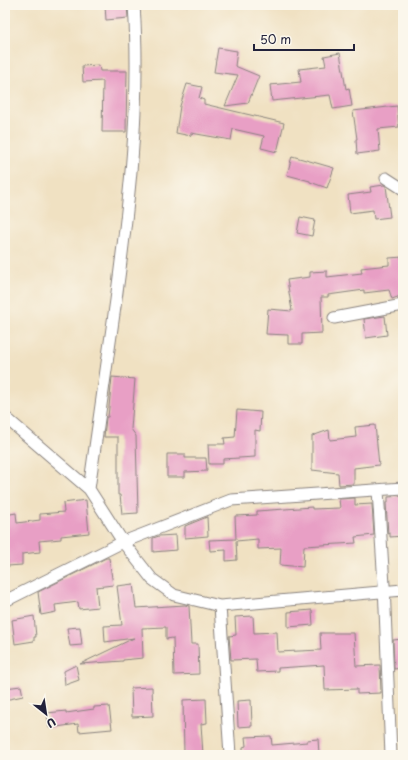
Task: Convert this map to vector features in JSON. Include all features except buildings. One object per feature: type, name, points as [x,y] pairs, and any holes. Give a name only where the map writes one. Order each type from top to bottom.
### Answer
[{"type":"street","points":[[89,489],[124,245],[133,150],[137,45],[134,5]]},
{"type":"street","points":[[386,178],[403,189]]},
{"type":"street","points":[[334,318],[403,305]]},
{"type":"street","points":[[5,417],[89,489],[123,542],[152,578],[174,594],[220,606],[384,588],[403,590]]},
{"type":"street","points":[[5,601],[123,542],[231,500],[403,488]]},
{"type":"street","points":[[378,490],[384,588],[390,755]]},
{"type":"street","points":[[220,606],[230,755]]}]
